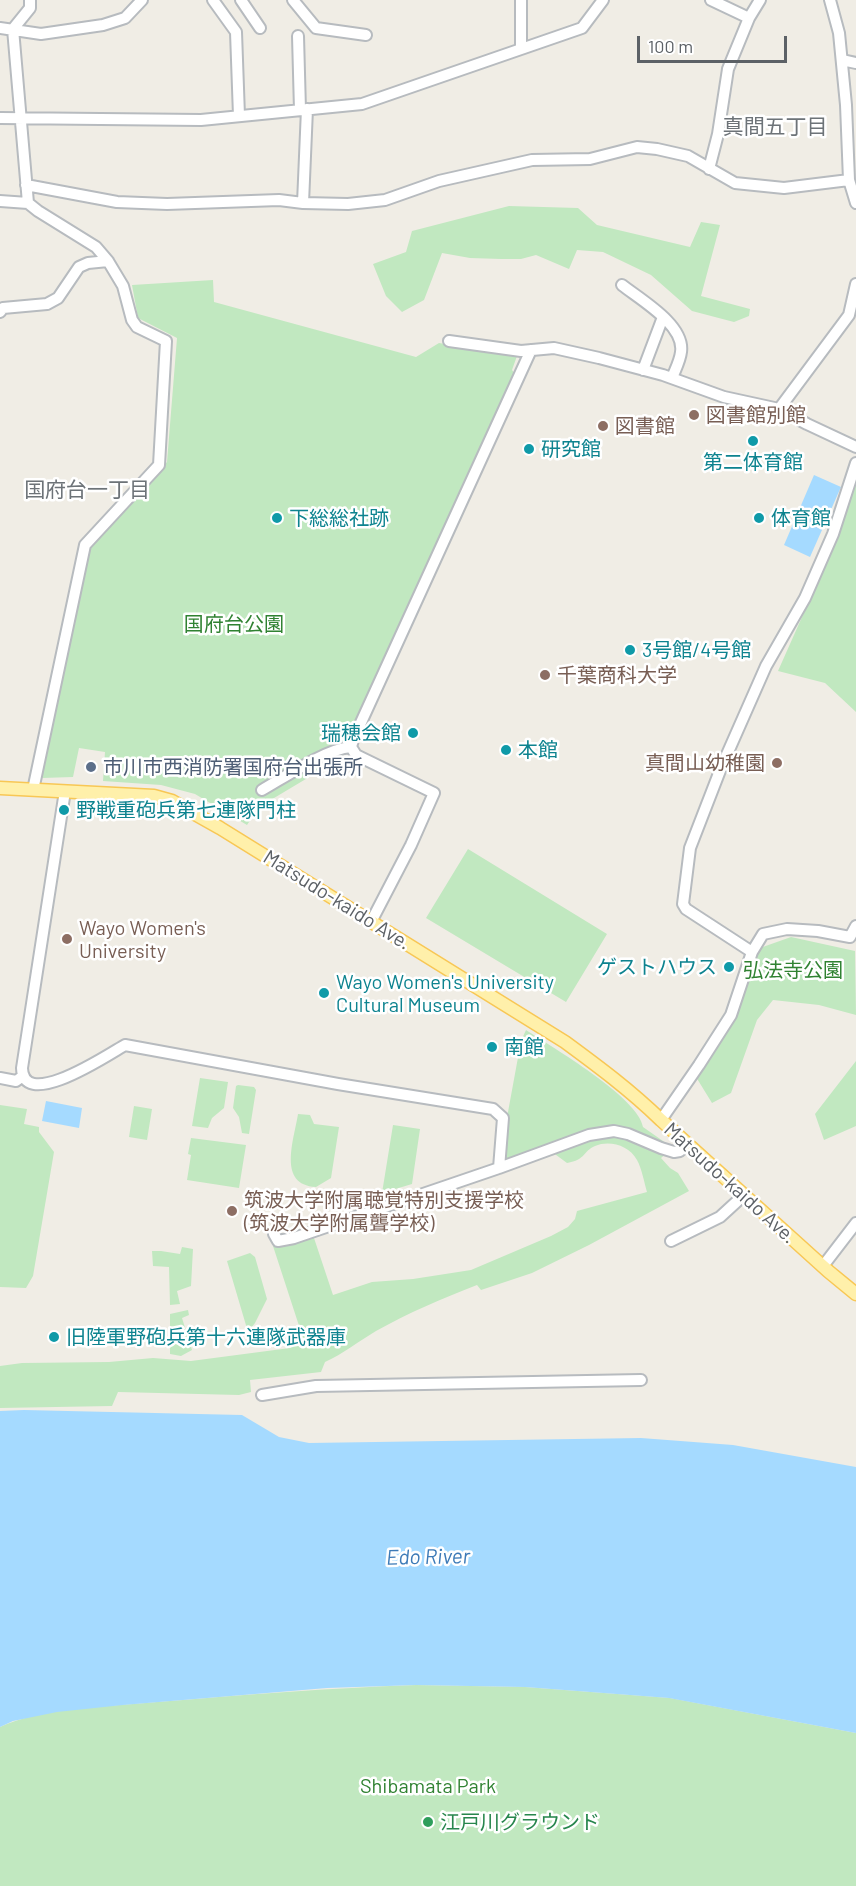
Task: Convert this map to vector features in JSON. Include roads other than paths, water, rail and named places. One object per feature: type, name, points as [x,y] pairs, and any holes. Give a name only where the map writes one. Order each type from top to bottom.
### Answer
[{"type":"main road","name":"Matsudo-kaido Ave.","points":[[0,788],[154,796],[172,801],[263,854],[565,1042],[629,1090],[856,1294]]},
{"type":"street","points":[[28,203],[13,29],[30,8],[30,0]]},
{"type":"street","points":[[0,28],[41,34],[103,25],[125,18],[142,0]]},
{"type":"street","points":[[213,0],[236,32],[239,116]]},
{"type":"street","points":[[241,0],[260,28]]},
{"type":"street","points":[[292,0],[316,28],[366,34]]},
{"type":"street","points":[[521,0],[522,49]]},
{"type":"street","points":[[0,118],[201,120],[362,104],[582,28],[603,0]]},
{"type":"street","points":[[711,0],[749,18]]},
{"type":"street","points":[[709,169],[718,134],[725,78],[749,18],[760,0]]},
{"type":"street","points":[[830,0],[839,33],[846,105],[849,180],[856,203]]},
{"type":"street","points":[[298,36],[303,109],[303,203]]},
{"type":"street","points":[[842,60],[856,63]]},
{"type":"street","points":[[26,185],[117,202],[167,204],[279,200],[348,204],[385,200],[439,181],[532,160],[590,159],[637,147],[688,156],[735,183],[784,188],[849,180]]},
{"type":"street","points":[[0,201],[28,203],[38,212],[96,247],[108,261],[123,286],[132,320],[137,327],[166,341],[159,465],[85,545],[33,790]]},
{"type":"street","points":[[0,312],[3,308],[47,304],[58,298],[79,267],[88,263],[108,261]]},
{"type":"street","points":[[778,409],[849,315],[856,284]]},
{"type":"street","points":[[622,285],[672,324],[679,335],[682,351],[672,378]]},
{"type":"street","points":[[643,370],[663,317]]},
{"type":"street","points":[[449,341],[521,351],[554,348],[643,370],[672,378],[724,398],[778,409],[856,447]]},
{"type":"street","points":[[371,922],[434,793],[356,755],[351,747],[531,350]]},
{"type":"street","points":[[752,952],[686,909],[682,904],[690,848],[721,768],[766,666],[805,598],[832,534],[856,463]]},
{"type":"street","points":[[262,790],[313,761],[344,747],[351,747]]},
{"type":"street","points":[[65,791],[24,1055],[23,1076],[27,1081],[34,1083],[60,1081],[124,1045],[338,1084],[493,1109],[503,1118],[499,1168]]},
{"type":"street","points":[[661,1120],[731,1015],[752,952],[763,934],[787,929],[818,931],[850,937],[856,926]]},
{"type":"street","points":[[0,1078],[16,1081],[23,1076]]},
{"type":"street","points":[[274,1234],[278,1241],[294,1238],[589,1135],[614,1131],[674,1152],[680,1151],[687,1143]]},
{"type":"street","points":[[671,1241],[720,1217],[744,1195]]},
{"type":"street","points":[[823,1266],[856,1223]]},
{"type":"street","points":[[262,1395],[316,1386],[641,1380]]},
{"type":"water","points":[[814,475],[841,487],[810,557],[784,545]]},
{"type":"water","points":[[46,1101],[82,1108],[79,1128],[42,1121]]},
{"type":"water","name":"Edo River","points":[[0,1411],[242,1415],[279,1437],[309,1443],[641,1438],[733,1445],[856,1467],[856,1733],[669,1698],[525,1687],[416,1685],[327,1688],[123,1705],[57,1712],[13,1721],[0,1727]]},
{"type":"place","name":"図書館別館","points":[[694,415]]},
{"type":"place","name":"図書館","points":[[603,426]]},
{"type":"place","name":"第二体育館","points":[[753,441]]},
{"type":"place","name":"研究館","points":[[529,449]]},
{"type":"place","name":"下総総社跡","points":[[277,518]]},
{"type":"place","name":"体育館","points":[[759,518]]},
{"type":"place","name":"3号館/4号館","points":[[630,650]]},
{"type":"place","name":"千葉商科大学","points":[[545,675]]},
{"type":"place","name":"瑞穂会館","points":[[413,733]]},
{"type":"place","name":"本館","points":[[506,750]]},
{"type":"place","name":"真間山幼稚園","points":[[777,763]]},
{"type":"place","name":"市川市西消防署国府台出張所","points":[[91,767]]},
{"type":"place","name":"野戦重砲兵第七連隊門柱","points":[[64,810]]},
{"type":"place","name":"Wayo Women's University","points":[[67,939]]},
{"type":"place","name":"ゲストハウス","points":[[729,967]]},
{"type":"place","name":"Wayo Women's University Cultural Museum","points":[[324,993]]},
{"type":"place","name":"南館","points":[[492,1047]]},
{"type":"place","name":"筑波大学附属聴覚特別支援学校 (筑波大学附属聾学校)","points":[[232,1211]]},
{"type":"place","name":"旧陸軍野砲兵第十六連隊武器庫","points":[[54,1337]]},
{"type":"place","name":"江戸川グラウンド","points":[[428,1822]]},
{"type":"district","name":"真間五丁目","points":[[775,127]]},
{"type":"district","name":"国府台一丁目","points":[[87,490]]},
{"type":"park label","name":"国府台公園","points":[[234,624]]},
{"type":"park label","name":"弘法寺公園","points":[[793,970]]},
{"type":"park label","name":"Shibamata Park","points":[[428,1786]]}]
